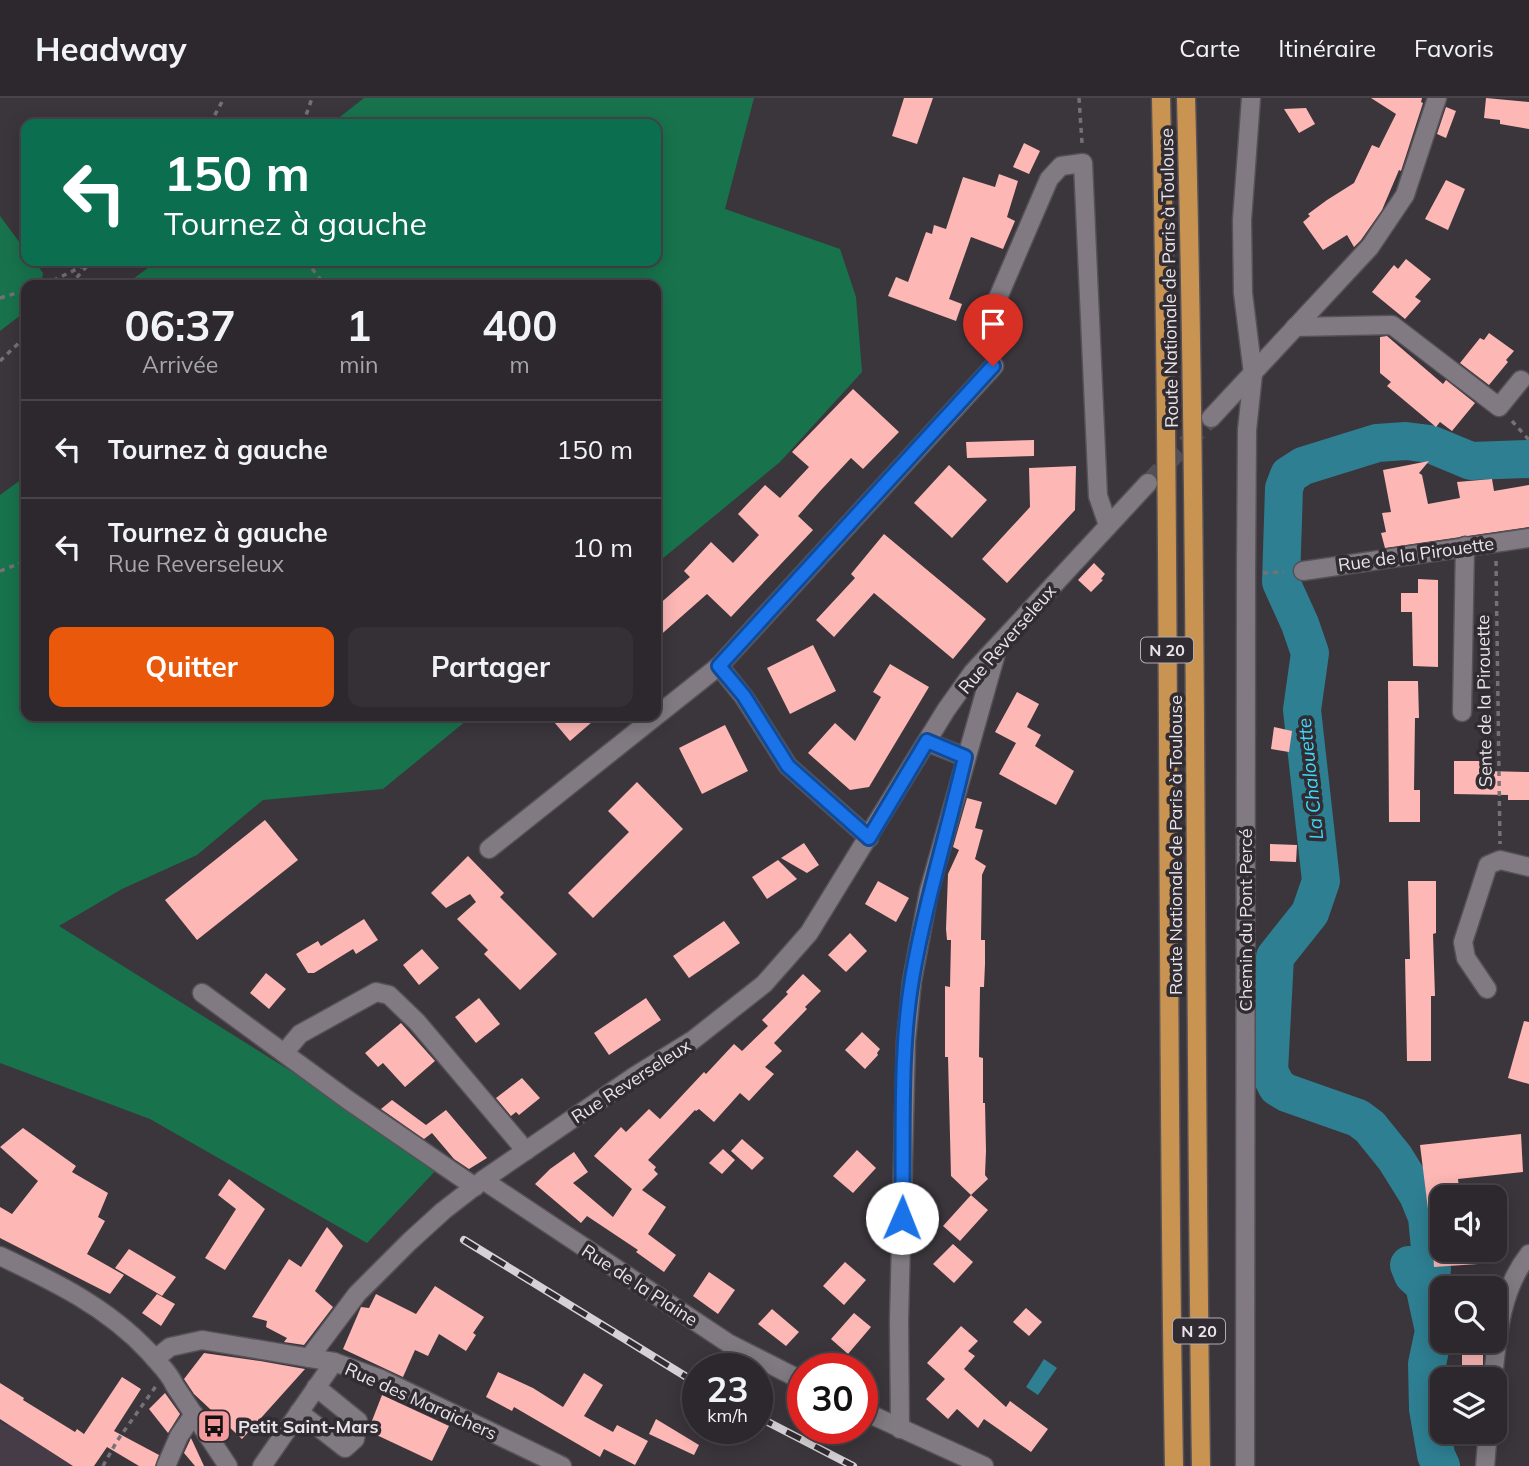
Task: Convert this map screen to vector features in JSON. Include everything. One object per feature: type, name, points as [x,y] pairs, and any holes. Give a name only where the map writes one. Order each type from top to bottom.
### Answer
[{"type":"main road","name":"Route Nationale de Paris à Toulouse","points":[[1161,98],[1167,389],[1169,1189],[1174,1466]]},
{"type":"main road","name":"Route Nationale de Paris à Toulouse","points":[[1186,98],[1195,517],[1196,1196],[1201,1466]]},
{"type":"street","name":"Chemin du Pont Percé","points":[[1245,1466],[1247,430],[1253,374],[1243,293],[1242,220],[1251,98]]},
{"type":"street","points":[[1211,418],[1370,247],[1405,195],[1437,98]]},
{"type":"street","points":[[982,335],[1049,179],[1061,166],[1083,163],[1098,496],[1108,526]]},
{"type":"street","points":[[1295,327],[1392,324],[1499,407],[1521,380]]},
{"type":"street","points":[[661,712],[719,666],[993,366]]},
{"type":"street","name":"Rue Reverseleux","points":[[309,1358],[357,1294],[443,1211],[635,1076],[693,1040],[764,984],[809,933],[927,741],[973,672],[1148,482]]},
{"type":"street","name":"Rue de la Pirouette","points":[[1303,571],[1529,538]]},
{"type":"street","points":[[1462,712],[1465,546]]},
{"type":"street","points":[[900,1429],[899,1321],[906,1041],[912,981],[929,891],[998,646]]},
{"type":"street","points":[[719,666],[744,696],[788,766],[869,838]]},
{"type":"street","points":[[489,849],[650,721]]},
{"type":"street","points":[[927,741],[965,757]]},
{"type":"street","points":[[1488,989],[1466,958],[1463,942],[1488,866],[1500,860],[1529,867]]},
{"type":"street","points":[[284,1053],[300,1034],[376,992],[389,995],[416,1022],[526,1151]]},
{"type":"street","name":"Rue de la Plaine","points":[[202,993],[284,1053],[479,1184],[728,1343],[787,1373]]},
{"type":"street","points":[[1494,1367],[1498,1326],[1512,1280],[1529,1254]]},
{"type":"street","points":[[0,1255],[72,1291],[104,1311],[131,1333],[169,1372],[175,1386],[228,1466]]},
{"type":"street","name":"Rue des Maraichers","points":[[155,1359],[170,1347],[202,1340],[334,1362],[380,1378],[562,1466]]},
{"type":"street","points":[[262,1466],[334,1362]]},
{"type":"street","points":[[299,1412],[345,1448],[355,1439],[358,1421],[316,1387]]},
{"type":"street","points":[[166,1466],[179,1436],[194,1415]]},
{"type":"street","points":[[878,1418],[984,1466]]},
{"type":"street","points":[[1485,1466],[1487,1444]]},
{"type":"path","points":[[213,119],[224,98]]},
{"type":"path","points":[[305,119],[313,98]]},
{"type":"path","points":[[1079,98],[1083,163]]},
{"type":"path","points":[[54,280],[81,266]]},
{"type":"path","points":[[74,280],[87,266]]},
{"type":"path","points":[[310,266],[321,280]]},
{"type":"path","points":[[0,298],[21,292]]},
{"type":"path","points":[[0,361],[21,341]]},
{"type":"path","points":[[1499,407],[1529,440]]},
{"type":"path","name":"Sente de la Pirouette","points":[[1496,542],[1500,860]]},
{"type":"path","points":[[0,571],[21,563]]},
{"type":"path","points":[[103,1466],[146,1397],[169,1372]]},
{"type":"shaded area","points":[[0,1422],[8,1424],[73,1466],[0,1466]]},
{"type":"green space","points":[[364,98],[754,98],[725,209],[840,249],[856,297],[862,372],[780,462],[661,560],[661,280],[132,280],[150,266],[661,266],[661,119],[337,119]]},
{"type":"green space","points":[[0,216],[21,244],[21,266],[38,266],[43,273],[42,280],[21,280],[21,315],[0,331]]},
{"type":"green space","points":[[21,480],[21,721],[466,721],[383,789],[263,800],[197,855],[122,889],[59,926],[441,1165],[367,1243],[150,1119],[0,1063],[0,495]]},
{"type":"water","points":[[1044,1359],[1057,1368],[1038,1395],[1026,1387]]},
{"type":"building","points":[[904,98],[933,98],[917,144],[892,136]]},
{"type":"building","points":[[1371,98],[1422,98],[1423,103],[1401,171],[1399,170],[1382,210],[1354,247],[1347,235],[1323,250],[1303,222],[1310,216],[1308,214],[1354,183],[1372,145],[1379,148],[1396,114]]},
{"type":"building","points":[[1486,98],[1529,102],[1529,129],[1484,118]]},
{"type":"building","points":[[1446,107],[1456,111],[1446,138],[1437,134]]},
{"type":"building","points":[[1306,108],[1315,124],[1299,133],[1284,109]]},
{"type":"building","points":[[1024,143],[1040,151],[1029,174],[1013,167]]},
{"type":"building","points":[[999,174],[1018,181],[1007,217],[1015,221],[1003,249],[971,237],[949,299],[962,304],[956,321],[888,296],[896,277],[908,282],[926,232],[932,234],[934,225],[946,229],[963,177],[995,187]]},
{"type":"building","points":[[1446,180],[1465,189],[1448,230],[1425,219]]},
{"type":"building","points":[[1406,259],[1431,279],[1415,297],[1421,301],[1405,319],[1372,292],[1394,265],[1398,269]]},
{"type":"building","points":[[1489,333],[1514,351],[1489,385],[1460,363],[1480,338],[1484,340]]},
{"type":"building","points":[[1387,336],[1443,384],[1446,380],[1475,403],[1452,431],[1440,422],[1436,427],[1387,386],[1391,382],[1380,373],[1380,337]]},
{"type":"building","points":[[853,389],[899,432],[863,469],[851,458],[821,490],[798,516],[813,530],[731,617],[707,594],[661,635],[661,603],[690,577],[684,571],[711,542],[733,563],[759,535],[738,514],[765,485],[780,498],[809,467],[792,452]]},
{"type":"building","points":[[1034,440],[1034,456],[967,458],[966,442]]},
{"type":"building","points":[[1429,461],[1419,473],[1422,475],[1428,504],[1460,498],[1457,482],[1492,479],[1494,491],[1529,485],[1529,527],[1385,548],[1381,533],[1386,532],[1382,513],[1391,512],[1383,470]]},
{"type":"building","points":[[949,465],[987,500],[952,538],[914,503]]},
{"type":"building","points":[[1076,466],[1075,510],[1007,583],[982,559],[1030,507],[1029,468]]},
{"type":"building","points":[[884,534],[986,619],[953,659],[874,593],[834,637],[816,620],[855,578],[851,574]]},
{"type":"building","points":[[1094,563],[1105,574],[1101,579],[1103,580],[1091,592],[1078,580]]},
{"type":"building","points":[[1418,579],[1438,580],[1438,667],[1413,666],[1412,612],[1401,612],[1401,593],[1418,593]]},
{"type":"building","points":[[813,645],[836,691],[790,714],[767,668]]},
{"type":"building","points":[[890,664],[929,687],[869,787],[850,790],[808,753],[835,723],[855,741],[881,697],[873,692]]},
{"type":"building","points":[[1388,681],[1418,681],[1419,718],[1415,718],[1414,790],[1420,790],[1420,822],[1389,822]]},
{"type":"building","points":[[1017,692],[1039,704],[1027,727],[1041,735],[1035,746],[1074,771],[1056,805],[999,774],[1016,743],[995,732]]},
{"type":"building","points":[[553,721],[593,721],[570,741]]},
{"type":"building","points":[[725,725],[748,771],[702,794],[679,748]]},
{"type":"building","points":[[1274,727],[1292,731],[1289,752],[1271,749]]},
{"type":"building","points":[[1454,761],[1486,761],[1486,771],[1529,772],[1529,800],[1508,800],[1508,795],[1454,794]]},
{"type":"building","points":[[637,782],[683,829],[593,918],[568,893],[629,832],[608,811]]},
{"type":"building","points":[[967,798],[982,802],[975,828],[983,830],[975,859],[986,866],[982,875],[981,940],[985,940],[985,964],[984,987],[980,987],[979,1057],[983,1058],[985,1175],[988,1179],[971,1195],[951,1176],[948,1057],[945,1057],[945,986],[950,987],[951,940],[947,940],[946,929],[948,874],[959,850],[953,847]]},
{"type":"building","points":[[265,820],[298,860],[197,940],[165,900]]},
{"type":"building","points":[[804,843],[819,865],[807,873],[781,858]]},
{"type":"building","points":[[1270,844],[1297,845],[1296,862],[1270,861]]},
{"type":"building","points":[[468,856],[504,893],[500,897],[557,954],[520,990],[484,954],[488,950],[457,919],[476,902],[470,894],[446,908],[431,893]]},
{"type":"building","points":[[778,860],[797,879],[767,899],[752,877]]},
{"type":"building","points":[[878,881],[909,898],[896,922],[865,904]]},
{"type":"building","points":[[1408,881],[1436,881],[1436,933],[1433,934],[1435,996],[1431,996],[1431,1061],[1407,1061],[1405,959],[1410,959]]},
{"type":"building","points":[[364,919],[378,940],[356,954],[353,949],[314,973],[308,973],[296,954],[318,941],[321,946]]},
{"type":"building","points":[[724,921],[740,943],[689,978],[673,956]]},
{"type":"building","points":[[850,933],[867,951],[846,972],[828,955]]},
{"type":"building","points":[[422,949],[439,968],[419,985],[403,965]]},
{"type":"building","points":[[266,973],[286,989],[269,1009],[250,993]]},
{"type":"building","points":[[803,974],[821,991],[774,1043],[782,1051],[765,1067],[774,1074],[749,1101],[740,1093],[714,1122],[699,1109],[695,1110],[648,1160],[656,1167],[654,1170],[658,1174],[642,1190],[666,1207],[648,1234],[676,1255],[664,1272],[636,1252],[638,1250],[587,1216],[581,1223],[535,1184],[574,1152],[588,1172],[573,1183],[613,1217],[632,1189],[594,1156],[621,1127],[626,1132],[649,1109],[660,1119],[734,1044],[742,1051],[768,1026],[762,1020],[788,994],[786,992]]},
{"type":"building","points":[[479,998],[500,1024],[476,1043],[455,1017]]},
{"type":"building","points":[[646,998],[661,1020],[609,1055],[594,1033]]},
{"type":"building","points":[[1524,1021],[1529,1022],[1529,1084],[1508,1078]]},
{"type":"building","points":[[401,1023],[435,1061],[405,1087],[383,1063],[378,1067],[365,1053]]},
{"type":"building","points":[[862,1032],[880,1049],[865,1069],[845,1050]]},
{"type":"building","points":[[522,1078],[540,1098],[519,1115],[516,1112],[511,1116],[496,1098]]},
{"type":"building","points":[[392,1100],[426,1125],[446,1110],[487,1158],[469,1169],[454,1159],[432,1133],[424,1139],[381,1109]]},
{"type":"building","points":[[23,1128],[76,1166],[72,1172],[108,1193],[98,1217],[105,1221],[87,1254],[124,1275],[110,1294],[0,1238],[0,1207],[12,1214],[38,1181],[0,1147]]},
{"type":"building","points":[[1521,1134],[1523,1172],[1458,1179],[1459,1185],[1430,1185],[1430,1225],[1420,1145]]},
{"type":"building","points":[[742,1139],[764,1158],[752,1170],[731,1151]]},
{"type":"building","points":[[723,1149],[735,1160],[722,1174],[709,1163]]},
{"type":"building","points":[[857,1150],[876,1168],[853,1193],[833,1176]]},
{"type":"building","points":[[229,1179],[265,1209],[225,1270],[205,1258],[236,1209],[218,1195]]},
{"type":"building","points":[[971,1195],[988,1210],[960,1241],[943,1226]]},
{"type":"building","points":[[327,1227],[343,1246],[315,1291],[333,1307],[304,1345],[284,1342],[287,1338],[266,1327],[267,1321],[252,1317],[289,1259],[301,1267]]},
{"type":"building","points":[[953,1244],[973,1262],[954,1283],[933,1264]]},
{"type":"building","points":[[129,1249],[176,1277],[162,1296],[115,1268]]},
{"type":"building","points":[[845,1262],[866,1280],[844,1305],[823,1286]]},
{"type":"building","points":[[1434,1262],[1493,1263],[1434,1267]]},
{"type":"building","points":[[709,1272],[735,1290],[718,1314],[693,1296]]},
{"type":"building","points":[[435,1286],[484,1317],[473,1333],[476,1335],[466,1351],[439,1334],[428,1356],[415,1350],[403,1377],[343,1349],[361,1307],[369,1308],[376,1294],[416,1314]]},
{"type":"building","points":[[157,1294],[175,1304],[161,1326],[142,1313]]},
{"type":"building","points":[[1026,1308],[1042,1322],[1029,1336],[1013,1322]]},
{"type":"building","points":[[772,1309],[799,1332],[786,1346],[758,1324]]},
{"type":"building","points":[[854,1313],[871,1327],[849,1353],[831,1339]]},
{"type":"building","points":[[961,1326],[978,1341],[968,1351],[975,1356],[964,1369],[1006,1407],[1010,1401],[1048,1429],[1031,1452],[984,1419],[978,1428],[957,1409],[948,1419],[926,1399],[945,1379],[927,1363]]},
{"type":"building","points":[[204,1353],[305,1369],[242,1439],[194,1394],[184,1379]]},
{"type":"building","points":[[1462,1353],[1483,1353],[1483,1365],[1462,1365]]},
{"type":"building","points":[[498,1372],[533,1388],[563,1407],[584,1373],[603,1385],[584,1416],[613,1432],[617,1425],[648,1441],[635,1465],[604,1449],[600,1457],[514,1407],[512,1411],[486,1397]]},
{"type":"building","points":[[122,1377],[141,1389],[114,1431],[159,1455],[155,1466],[139,1466],[107,1447],[94,1466],[73,1466],[0,1419],[0,1383],[75,1432],[77,1429],[84,1434]]},
{"type":"building","points":[[165,1393],[180,1414],[168,1433],[149,1409]]},
{"type":"building","points":[[382,1395],[449,1426],[432,1461],[368,1431]]},
{"type":"building","points":[[656,1419],[682,1435],[682,1444],[699,1445],[694,1455],[649,1434]]},
{"type":"building","points":[[191,1438],[204,1466],[195,1466],[184,1453]]},
{"type":"waterway","name":"La Chalouette","points":[[1424,1285],[1432,1269],[1427,1217],[1418,1195],[1395,1158],[1370,1127],[1358,1118],[1287,1093],[1277,1087],[1269,1071],[1275,957],[1310,913],[1321,881],[1302,710],[1310,653],[1281,582],[1284,488],[1289,475],[1303,466],[1377,443],[1406,441],[1430,444],[1471,461],[1529,459]]},
{"type":"waterway","name":"La Chalouette","points":[[1409,1265],[1413,1275],[1424,1285],[1434,1331],[1427,1364],[1428,1409],[1436,1455],[1441,1466]]},
{"type":"tunnel","points":[[1148,483],[1211,418]]},
{"type":"railway","points":[[464,1240],[682,1374]]},
{"type":"railway","points":[[773,1425],[853,1466]]},
{"type":"place","name":"Petit Saint-Mars","points":[[214,1426]]},
{"type":"route","points":[[902,1218],[906,1041],[912,981],[929,891],[965,757],[927,741],[869,838],[788,766],[744,696],[719,666],[993,366]]}]
